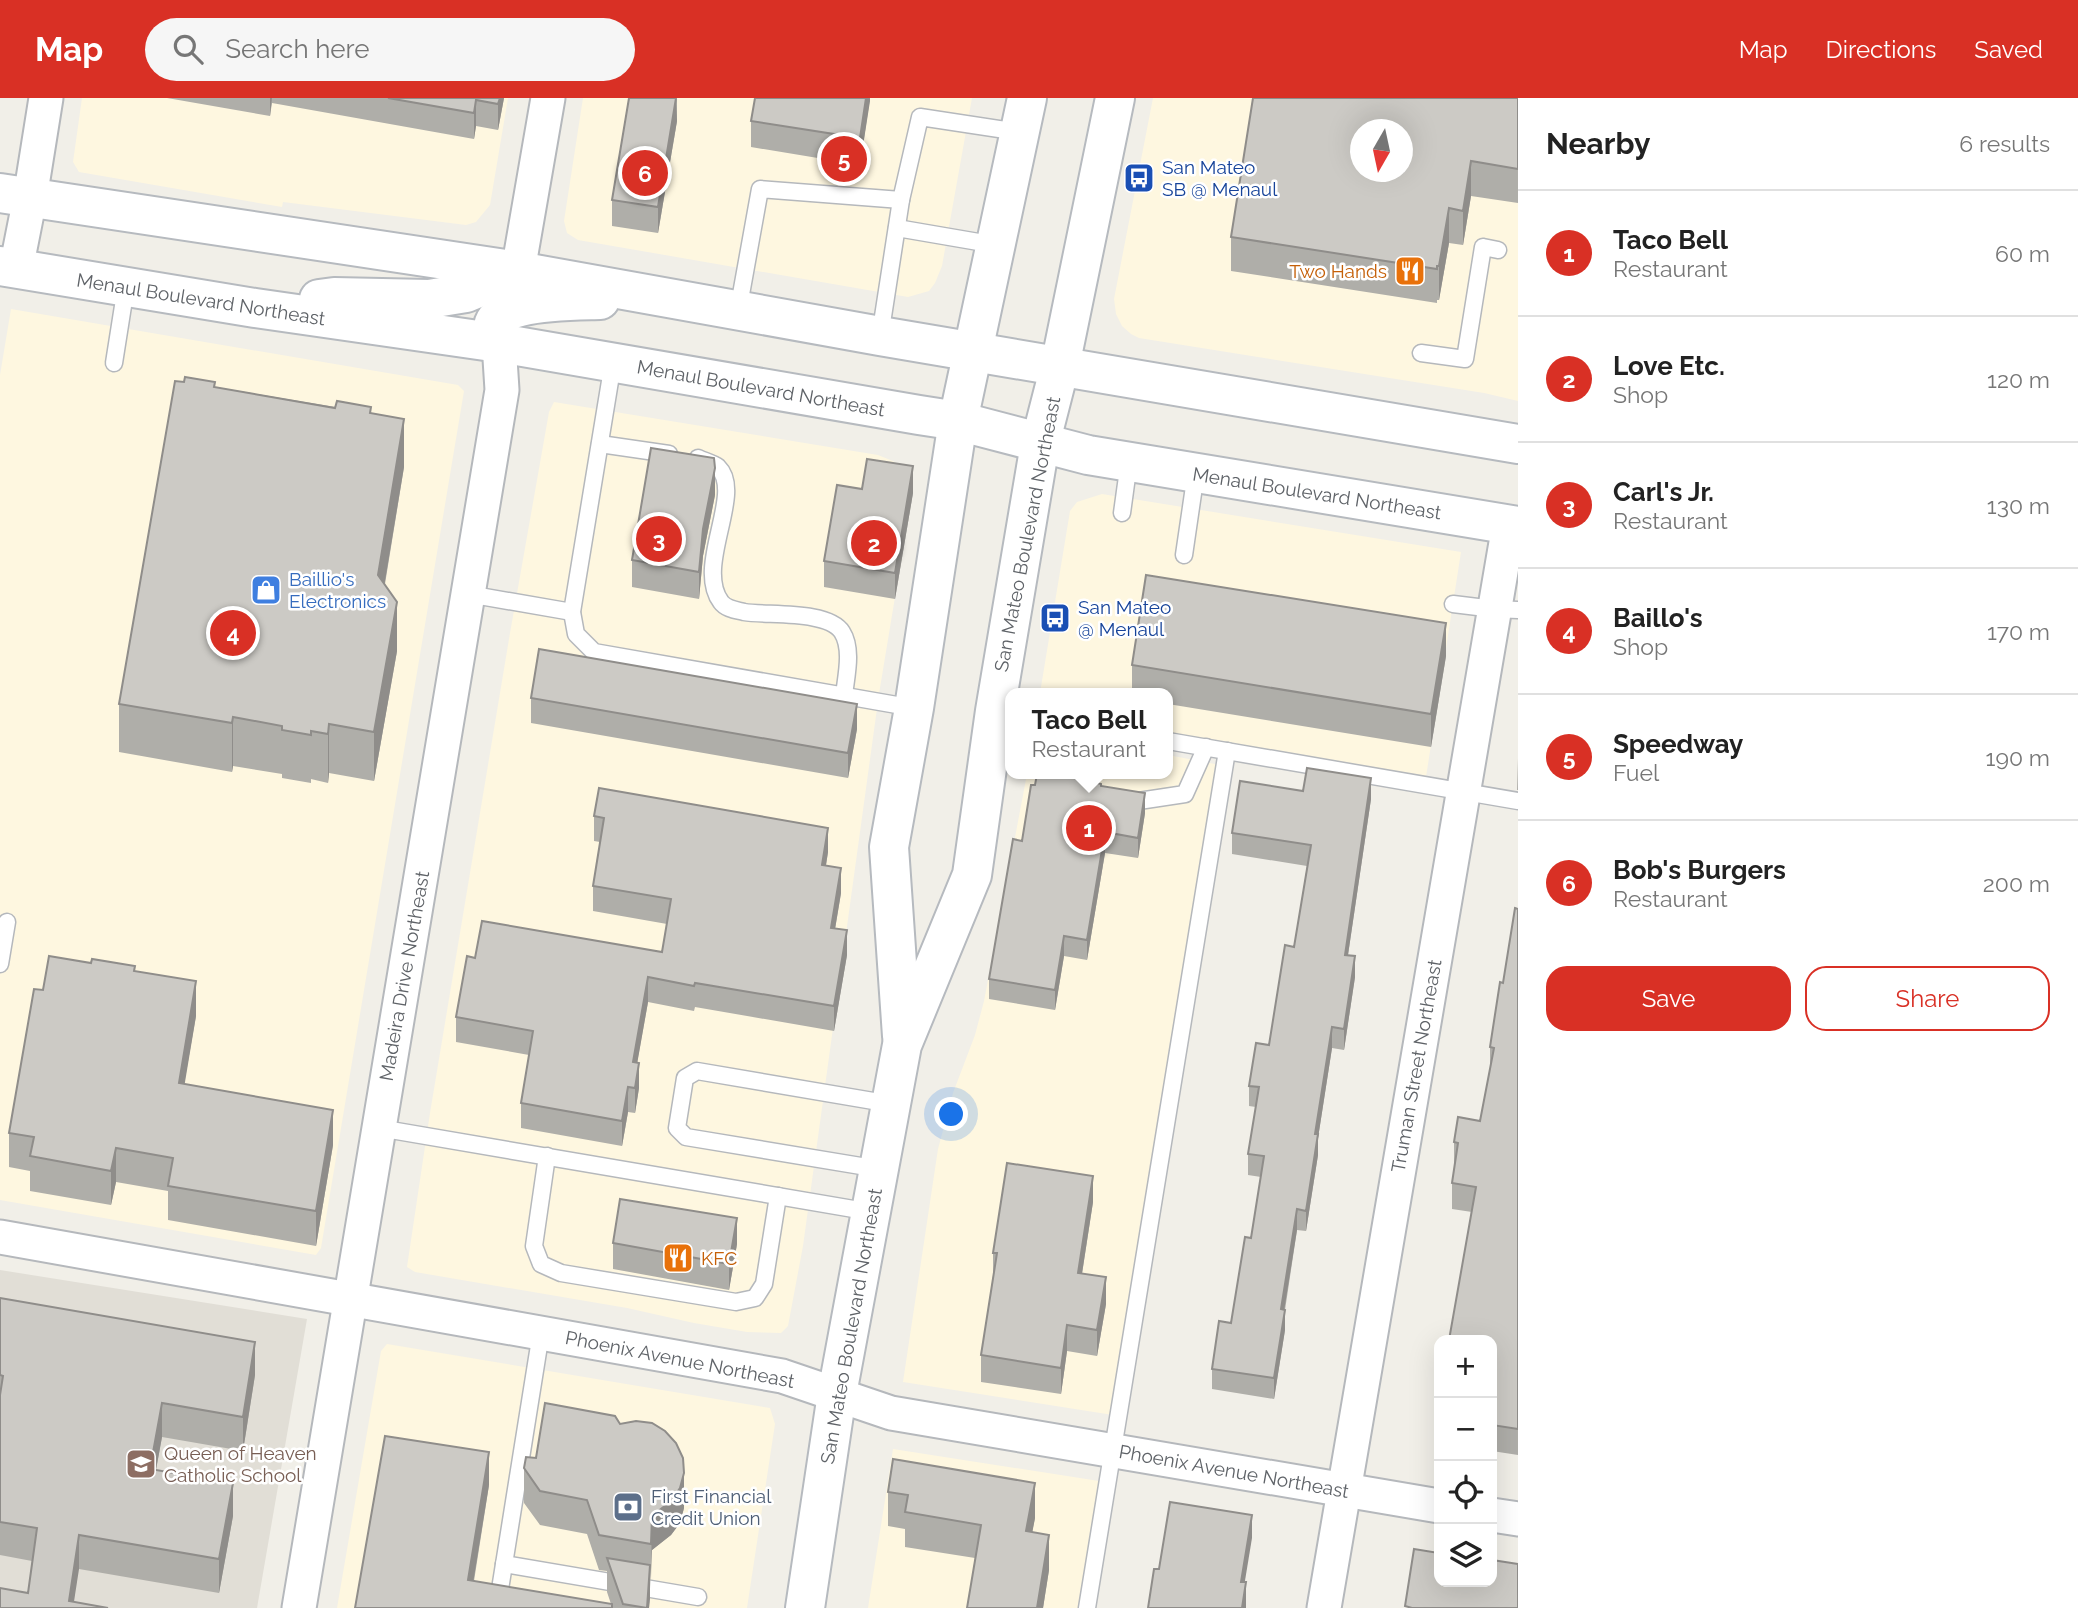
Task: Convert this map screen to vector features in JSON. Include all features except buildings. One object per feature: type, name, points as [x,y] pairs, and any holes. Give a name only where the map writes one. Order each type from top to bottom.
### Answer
[{"type":"main road","name":"San Mateo Boulevard Northeast","points":[[1006,688],[1040,444],[1060,366],[1115,98]]},
{"type":"main road","name":"San Mateo Boulevard Northeast","points":[[902,1045],[889,847],[914,708],[958,421],[1023,115]]},
{"type":"main road","points":[[15,196],[518,271],[1518,444]]},
{"type":"main road","name":"Menaul Boulevard Northeast","points":[[8,268],[255,308],[499,343],[958,421],[1040,444],[1129,462],[1515,521]]},
{"type":"main road","points":[[255,308],[334,297],[429,299],[466,293],[518,271]]},
{"type":"main road","points":[[499,343],[493,335],[493,324],[498,316],[514,308],[654,296]]},
{"type":"main road","name":"San Mateo Boulevard Northeast","points":[[805,1608],[837,1394],[902,1045],[972,875],[1003,712]]},
{"type":"street","points":[[8,268],[15,196],[46,98]]},
{"type":"street","points":[[518,271],[548,98]]},
{"type":"street","name":"Madeira Drive Northeast","points":[[299,1608],[502,390],[499,343]]},
{"type":"street","name":"Truman Street Northeast","points":[[1324,1608],[1463,792],[1506,610],[1515,521]]},
{"type":"street","name":"Phoenix Avenue Northeast","points":[[0,1237],[782,1376],[891,1413],[1434,1505]]},
{"type":"street","points":[[1497,1516],[1518,1519]]},
{"type":"lane","points":[[880,335],[901,200],[920,117],[1023,115]]},
{"type":"lane","points":[[738,311],[760,189],[901,200]]},
{"type":"lane","points":[[897,228],[996,245]]},
{"type":"lane","points":[[1421,353],[1465,359],[1476,341],[1483,247],[1498,250]]},
{"type":"lane","points":[[114,363],[126,287]]},
{"type":"lane","points":[[613,363],[572,612],[576,634],[594,652],[914,708]]},
{"type":"lane","points":[[600,444],[697,457],[718,467],[727,483],[712,568],[718,597],[722,604],[731,609],[820,619],[836,626],[843,633],[848,659],[844,695]]},
{"type":"lane","points":[[1122,513],[1129,462]]},
{"type":"lane","points":[[1184,555],[1196,473]]},
{"type":"lane","points":[[468,594],[572,612]]},
{"type":"lane","points":[[1453,604],[1506,610]]},
{"type":"lane","points":[[1173,742],[1518,801]]},
{"type":"lane","points":[[1107,795],[1132,802],[1185,794],[1206,747]]},
{"type":"lane","points":[[1087,1608],[1227,751]]},
{"type":"lane","points":[[0,964],[7,922]]},
{"type":"lane","points":[[879,1169],[686,1137],[677,1128],[685,1078],[697,1070],[891,1104]]},
{"type":"lane","points":[[379,1128],[871,1212]]},
{"type":"lane","points":[[547,1156],[534,1246],[541,1264],[561,1273],[736,1302],[755,1298],[764,1284],[778,1196]]},
{"type":"lane","points":[[497,1608],[541,1333]]},
{"type":"lane","points":[[504,1564],[698,1597]]},
{"type":"shaded area","points":[[82,98],[508,98],[490,205],[476,222],[466,225],[283,202],[282,207],[79,172],[73,162]]},
{"type":"shaded area","points":[[583,98],[972,98],[942,266],[935,283],[929,291],[908,297],[578,240],[567,233],[564,221]]},
{"type":"shaded area","points":[[1153,98],[1518,98],[1518,401],[1484,393],[1139,338],[1122,326],[1116,314],[1114,299]]},
{"type":"shaded area","points":[[11,309],[458,385],[464,391],[321,1248],[316,1255],[0,1200],[0,375]]},
{"type":"shaded area","points":[[554,402],[878,455],[906,470],[913,488],[879,694],[803,1246],[788,1326],[781,1333],[747,1332],[694,1323],[627,1308],[415,1272],[407,1267],[510,633],[549,412]]},
{"type":"shaded area","points":[[1102,494],[1461,552],[1426,777],[1173,737],[1173,688],[1041,688],[1070,511],[1077,502]]},
{"type":"shaded area","points":[[1173,756],[1220,765],[1113,1415],[903,1382],[938,1149],[953,1093],[975,1035],[984,1001],[1026,779],[1173,779]]},
{"type":"shaded area","name":"Queen of Heaven Catholic School","points":[[0,1270],[307,1319],[257,1608],[0,1608]]},
{"type":"shaded area","points":[[387,1344],[770,1408],[775,1424],[747,1608],[337,1608],[381,1351]]},
{"type":"shaded area","points":[[893,1449],[1099,1481],[1078,1608],[868,1608]]},
{"type":"place","name":"Speedway","points":[[844,159]]},
{"type":"place","name":"Bob's Burgers","points":[[645,173]]},
{"type":"place","name":"San Mateo SB @ Menaul","points":[[1139,178]]},
{"type":"place","name":"Two Hands","points":[[1410,271]]},
{"type":"place","name":"Carl's Jr.","points":[[659,539]]},
{"type":"place","name":"Love Etc.","points":[[874,543]]},
{"type":"place","name":"Baillio's Electronics","points":[[266,590]]},
{"type":"place","name":"San Mateo @ Menaul","points":[[1055,618]]},
{"type":"place","name":"Baillo's","points":[[233,633]]},
{"type":"place","name":"Taco Bell","points":[[1089,828]]},
{"type":"place","name":"KFC","points":[[678,1258]]},
{"type":"place","name":"Queen of Heaven Catholic School","points":[[141,1464]]},
{"type":"place","name":"First Financial Credit Union","points":[[628,1507]]}]
